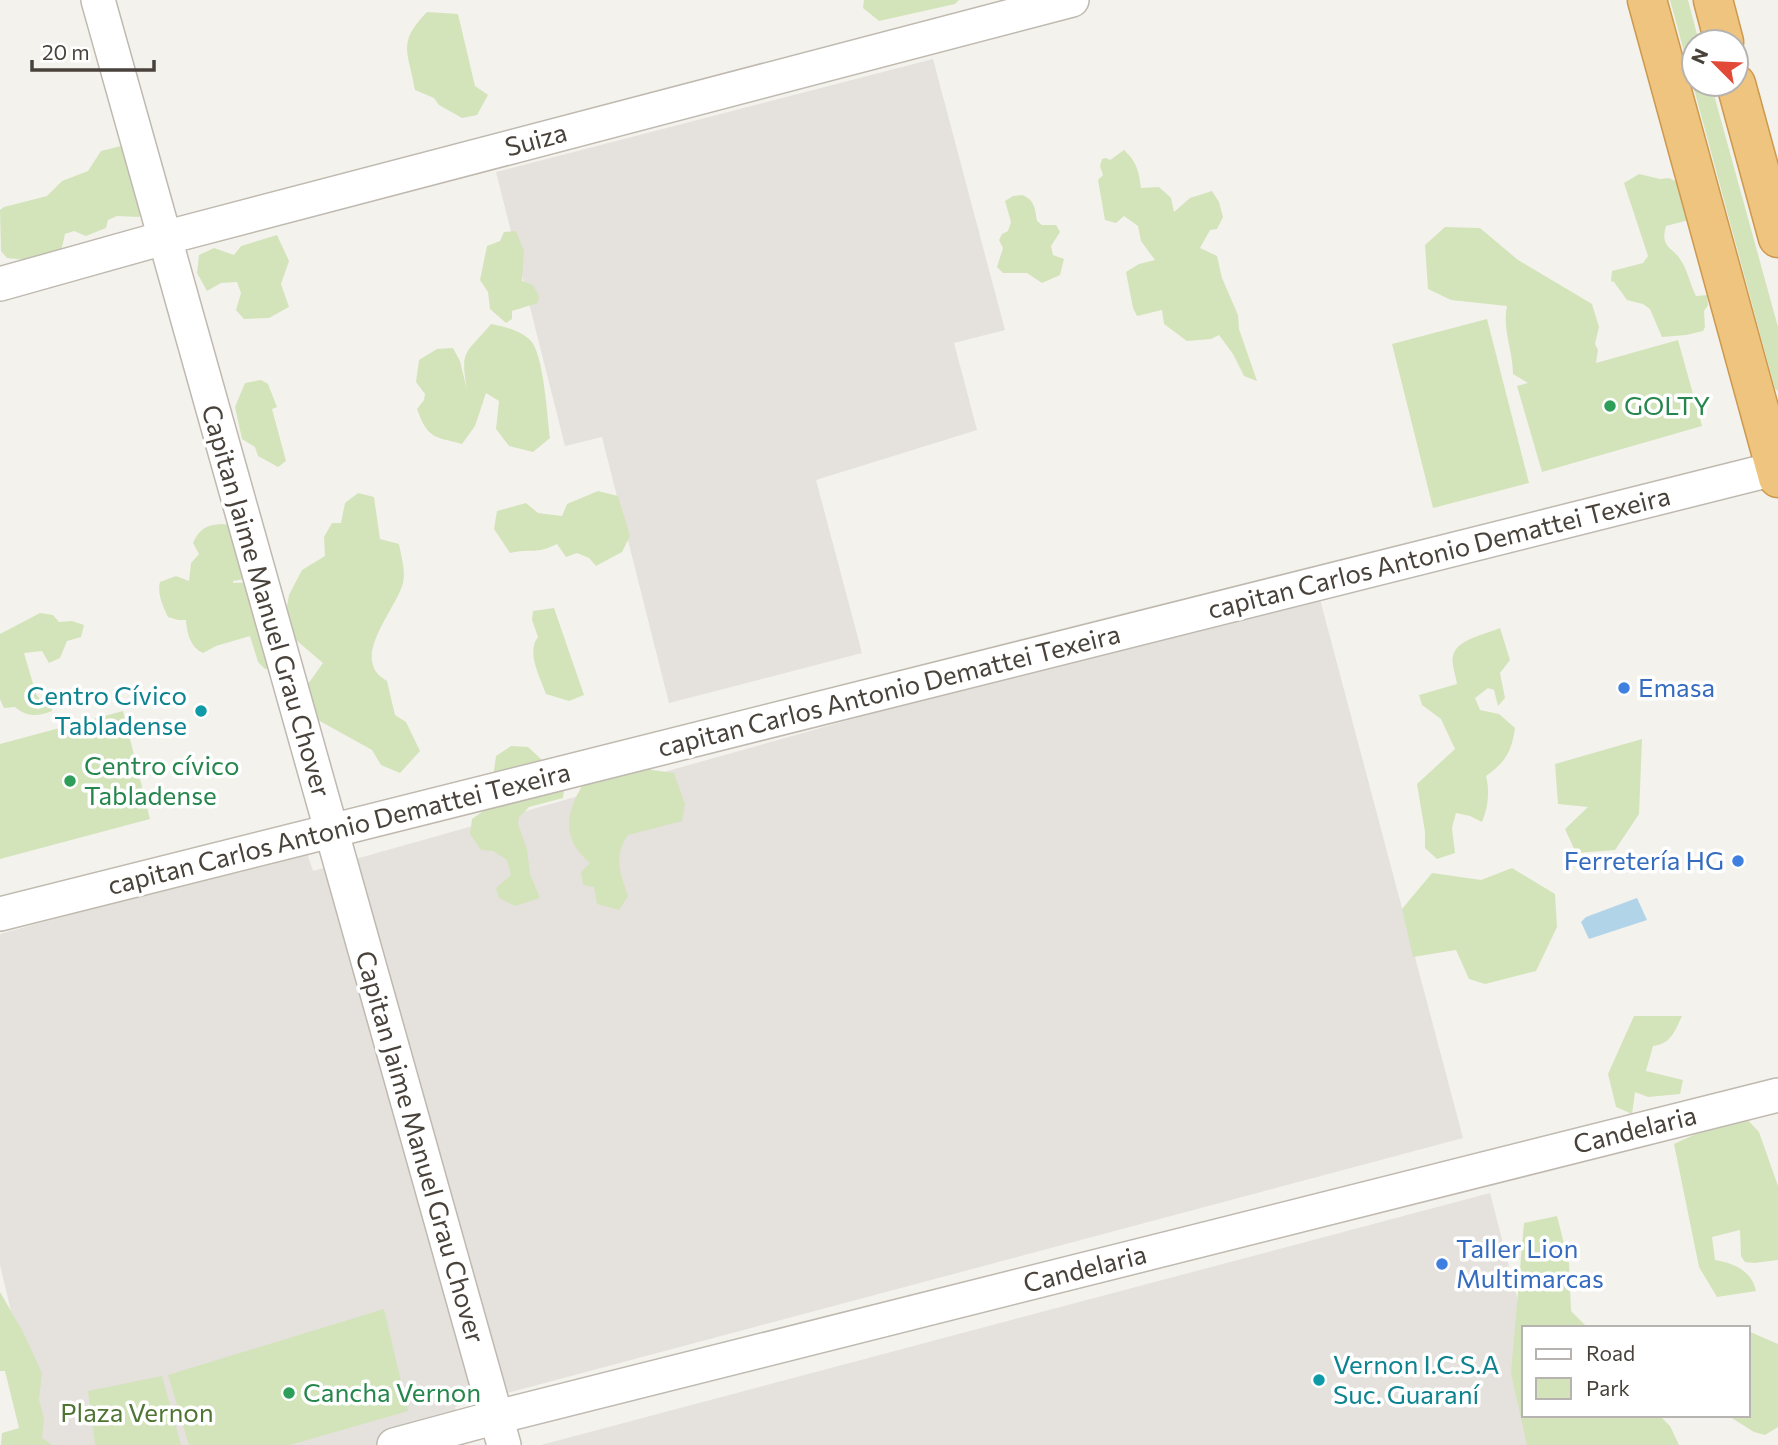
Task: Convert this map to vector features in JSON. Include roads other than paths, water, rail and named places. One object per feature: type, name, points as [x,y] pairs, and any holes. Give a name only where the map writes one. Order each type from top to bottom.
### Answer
[{"type":"highway","points":[[1647,0],[1777,471]]},
{"type":"highway","points":[[1713,0],[1720,28]]},
{"type":"highway","points":[[1740,98],[1778,238]]},
{"type":"street","name":"Capitan Jaime Manuel Grau Chover","points":[[98,0],[501,1431]]},
{"type":"street","name":"Suiza","points":[[0,284],[164,238],[1072,0]]},
{"type":"street","name":"capitan Carlos Antonio Demattei Texeira","points":[[0,915],[1777,471]]},
{"type":"street","name":"Candelaria","points":[[394,1445],[501,1431],[1778,1095]]},
{"type":"water","points":[[1637,898],[1647,920],[1589,939],[1581,922],[1586,917]]},
{"type":"place","name":"GOLTY","points":[[1610,406]]},
{"type":"place","name":"Emasa","points":[[1624,688]]},
{"type":"place","name":"Centro Cívico Tabladense","points":[[201,711]]},
{"type":"place","name":"Centro cívico Tabladense","points":[[70,781]]},
{"type":"place","name":"Ferretería HG","points":[[1738,861]]},
{"type":"place","name":"Taller Lion Multimarcas","points":[[1442,1264]]},
{"type":"place","name":"Vernon I.C.S.A Suc. Guaraní","points":[[1319,1380]]},
{"type":"place","name":"Cancha Vernon","points":[[289,1393]]},
{"type":"park label","name":"Plaza Vernon","points":[[137,1413]]}]
